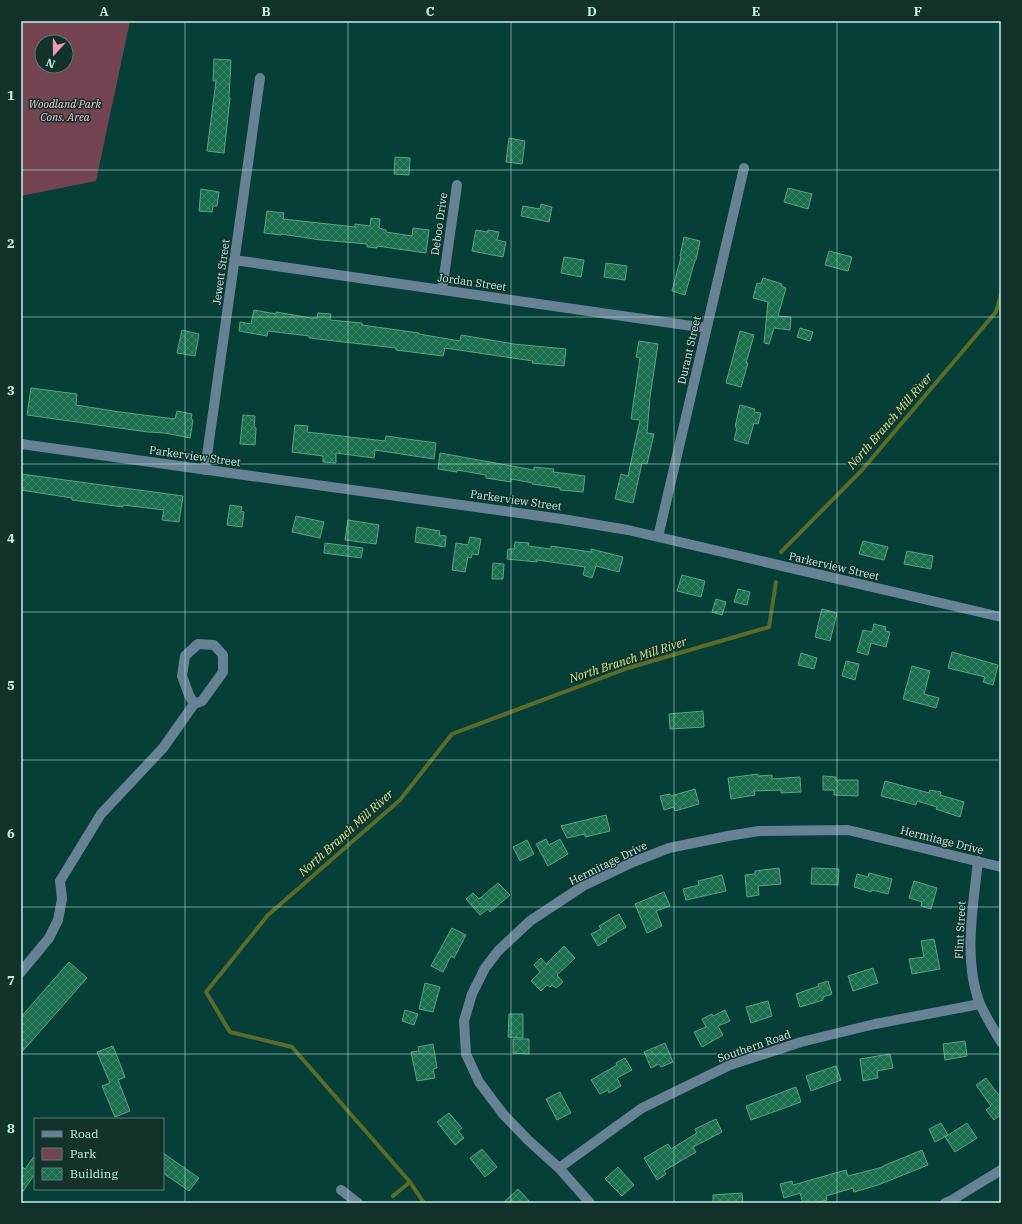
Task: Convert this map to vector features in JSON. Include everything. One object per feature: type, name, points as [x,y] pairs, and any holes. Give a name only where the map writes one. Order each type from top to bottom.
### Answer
[{"type":"street","name":"Jewett Street","points":[[205,470],[260,78]]},
{"type":"street","name":"Durant Street","points":[[658,537],[744,168]]},
{"type":"street","name":"Deboo Drive","points":[[442,290],[457,185]]},
{"type":"street","name":"Jordan Street","points":[[234,260],[706,328]]},
{"type":"street","name":"Parkerview Street","points":[[21,444],[562,519],[658,537],[1001,617]]},
{"type":"street","points":[[21,972],[49,938],[58,920],[62,900],[60,881],[101,814],[164,748],[194,704],[202,701],[223,672],[223,656],[214,645],[198,644],[185,656],[182,676],[194,704]]},
{"type":"street","name":"Hermitage Drive","points":[[590,1203],[558,1168],[503,1114],[479,1082],[466,1054],[464,1022],[472,994],[485,968],[498,951],[530,921],[583,886],[633,862],[669,848],[759,831],[848,830],[1001,867]]},
{"type":"street","name":"Flint Street","points":[[978,861],[971,930],[970,966],[980,1004],[1001,1042]]},
{"type":"street","name":"Southern Road","points":[[558,1168],[642,1108],[730,1065],[801,1042],[874,1024],[980,1004]]},
{"type":"street","points":[[945,1203],[1001,1170]]},
{"type":"street","points":[[340,1190],[358,1203]]},
{"type":"green space","name":"Woodland Park Cons. Area","points":[[21,21],[130,21],[96,181],[21,196]]},
{"type":"building","points":[[214,59],[231,60],[230,98],[224,153],[207,151],[216,81],[213,81]]},
{"type":"building","points":[[509,138],[525,141],[522,164],[506,162]]},
{"type":"building","points":[[395,157],[410,158],[409,175],[394,174]]},
{"type":"building","points":[[788,188],[812,194],[808,209],[784,202]]},
{"type":"building","points":[[201,189],[219,192],[217,206],[213,206],[212,212],[199,211]]},
{"type":"building","points":[[541,204],[552,207],[549,222],[521,216],[523,206],[540,209]]},
{"type":"building","points":[[267,211],[284,213],[283,219],[355,227],[355,224],[370,226],[371,218],[380,219],[379,228],[386,230],[386,232],[412,236],[413,228],[429,230],[426,253],[377,246],[377,248],[367,247],[367,244],[264,233]]},
{"type":"building","points":[[476,230],[499,232],[497,240],[506,242],[503,257],[472,251]]},
{"type":"building","points":[[684,237],[700,241],[696,260],[685,295],[672,291],[681,257]]},
{"type":"building","points":[[829,251],[852,257],[848,271],[825,265]]},
{"type":"building","points":[[564,257],[584,260],[581,277],[561,273]]},
{"type":"building","points":[[606,263],[627,266],[625,280],[604,277]]},
{"type":"building","points":[[763,278],[782,284],[781,286],[786,288],[778,316],[791,317],[790,330],[774,328],[769,344],[764,343],[768,302],[753,298],[757,283],[761,284]]},
{"type":"building","points":[[254,310],[311,318],[317,318],[318,313],[331,314],[330,320],[362,323],[362,325],[419,333],[460,341],[461,335],[514,344],[566,349],[564,366],[532,363],[533,361],[445,348],[443,356],[396,350],[396,348],[309,338],[309,336],[268,331],[267,336],[239,331],[240,322],[251,324]]},
{"type":"building","points":[[800,328],[813,332],[810,341],[797,337]]},
{"type":"building","points":[[182,330],[199,334],[195,356],[177,353]]},
{"type":"building","points":[[740,331],[754,335],[741,387],[726,383]]},
{"type":"building","points":[[639,341],[658,344],[650,397],[647,433],[654,434],[647,464],[642,463],[633,503],[615,499],[621,474],[628,476],[640,420],[631,419],[640,358],[636,357]]},
{"type":"building","points":[[31,388],[77,394],[76,405],[175,419],[177,411],[192,414],[191,419],[193,420],[190,438],[165,433],[148,432],[27,415]]},
{"type":"building","points":[[740,405],[755,409],[754,412],[761,413],[758,424],[754,423],[748,444],[734,440],[737,428],[735,427]]},
{"type":"building","points":[[243,415],[255,416],[255,445],[240,444]]},
{"type":"building","points":[[295,425],[308,426],[307,432],[385,441],[386,436],[436,443],[434,459],[375,450],[374,458],[336,453],[336,463],[323,462],[323,456],[292,452]]},
{"type":"building","points":[[440,453],[534,470],[534,467],[554,469],[553,472],[585,476],[583,492],[560,490],[560,488],[511,479],[511,482],[486,478],[486,475],[457,470],[457,472],[438,469]]},
{"type":"building","points":[[21,474],[183,496],[179,522],[162,520],[164,510],[123,505],[123,507],[72,500],[72,498],[21,490]]},
{"type":"building","points":[[230,505],[242,507],[241,511],[244,512],[242,527],[227,525]]},
{"type":"building","points":[[296,516],[324,522],[320,538],[292,532]]},
{"type":"building","points":[[348,520],[379,525],[376,544],[345,540]]},
{"type":"building","points":[[417,527],[440,531],[439,535],[446,536],[445,547],[415,542]]},
{"type":"building","points":[[470,537],[481,539],[478,555],[472,554],[471,558],[468,557],[465,572],[452,570],[456,543],[468,545]]},
{"type":"building","points":[[863,541],[888,547],[884,560],[859,554]]},
{"type":"building","points":[[515,542],[529,543],[528,546],[551,549],[551,546],[591,552],[591,549],[623,557],[619,572],[596,566],[592,578],[583,575],[585,567],[537,560],[537,562],[507,559],[508,549],[514,549]]},
{"type":"building","points":[[325,543],[363,548],[361,558],[324,553]]},
{"type":"building","points":[[907,551],[933,556],[931,569],[904,564]]},
{"type":"building","points":[[493,563],[504,564],[503,579],[492,579]]},
{"type":"building","points":[[682,575],[705,581],[701,597],[677,591]]},
{"type":"building","points":[[738,589],[750,592],[747,605],[734,602]]},
{"type":"building","points":[[716,599],[726,602],[722,615],[712,612]]},
{"type":"building","points":[[822,609],[837,613],[830,641],[815,637]]},
{"type":"building","points":[[874,624],[886,627],[885,631],[890,632],[886,647],[871,643],[868,655],[857,652],[863,630],[872,632]]},
{"type":"building","points":[[952,652],[998,665],[993,685],[983,682],[985,677],[948,668]]},
{"type":"building","points":[[801,653],[817,658],[814,669],[798,665]]},
{"type":"building","points":[[846,661],[859,664],[855,680],[842,676]]},
{"type":"building","points":[[912,666],[930,671],[924,694],[939,698],[936,708],[903,699]]},
{"type":"building","points":[[703,711],[704,727],[670,729],[669,714]]},
{"type":"building","points":[[758,774],[758,776],[772,775],[772,779],[800,777],[801,792],[781,793],[781,790],[754,791],[755,795],[731,799],[728,778]]},
{"type":"building","points":[[823,776],[836,777],[836,780],[858,780],[858,796],[834,795],[834,790],[823,790]]},
{"type":"building","points":[[885,781],[929,793],[930,790],[941,792],[940,795],[964,802],[960,817],[936,809],[937,807],[917,801],[916,805],[881,796]]},
{"type":"building","points":[[695,789],[699,804],[675,811],[674,807],[664,810],[660,796],[670,794],[671,796]]},
{"type":"building","points":[[606,815],[610,831],[585,837],[585,834],[567,838],[561,826]]},
{"type":"building","points":[[546,839],[549,845],[560,839],[568,854],[548,866],[536,844]]},
{"type":"building","points":[[527,840],[534,854],[520,861],[513,847]]},
{"type":"building","points":[[779,868],[781,884],[758,886],[759,895],[747,897],[745,875],[755,874],[755,871]]},
{"type":"building","points":[[812,868],[839,869],[838,885],[811,884]]},
{"type":"building","points":[[869,873],[892,879],[888,894],[872,890],[871,892],[854,887],[857,874],[868,877]]},
{"type":"building","points":[[722,875],[726,891],[686,900],[683,889],[699,885],[698,881]]},
{"type":"building","points":[[914,881],[937,888],[931,909],[921,906],[922,902],[909,898]]},
{"type":"building","points":[[498,883],[510,895],[490,912],[488,909],[480,915],[466,899],[473,893],[479,899]]},
{"type":"building","points":[[664,892],[670,906],[656,911],[662,926],[647,933],[635,904]]},
{"type":"building","points":[[619,914],[626,927],[606,939],[607,941],[598,946],[591,934],[601,929],[599,926]]},
{"type":"building","points":[[452,928],[466,935],[454,958],[451,956],[443,972],[431,966]]},
{"type":"building","points":[[934,939],[940,969],[912,974],[909,959],[924,957],[921,941]]},
{"type":"building","points":[[564,946],[575,958],[557,975],[563,982],[556,988],[552,985],[550,987],[547,985],[541,991],[531,981],[540,972],[534,965],[541,958],[547,965],[547,963]]},
{"type":"building","points":[[69,962],[87,978],[21,1053],[21,1017]]},
{"type":"building","points":[[873,968],[878,983],[853,991],[848,976]]},
{"type":"building","points":[[828,981],[832,994],[823,997],[823,1000],[800,1007],[796,994],[819,986],[818,984]]},
{"type":"building","points":[[425,983],[440,987],[433,1012],[419,1009]]},
{"type":"building","points":[[768,1001],[772,1016],[751,1023],[746,1007]]},
{"type":"building","points":[[405,1010],[418,1014],[414,1025],[402,1021]]},
{"type":"building","points":[[725,1010],[730,1021],[718,1026],[723,1035],[702,1047],[694,1032],[706,1027],[702,1019],[712,1014],[713,1016]]},
{"type":"building","points":[[509,1014],[523,1014],[523,1038],[508,1037]]},
{"type":"building","points":[[513,1039],[529,1039],[529,1054],[513,1053]]},
{"type":"building","points":[[965,1041],[967,1056],[945,1060],[943,1044]]},
{"type":"building","points":[[665,1043],[673,1062],[661,1067],[659,1064],[651,1068],[644,1052]]},
{"type":"building","points":[[433,1044],[437,1068],[433,1069],[435,1078],[417,1081],[411,1052],[419,1051],[418,1047]]},
{"type":"building","points":[[113,1046],[125,1077],[118,1080],[130,1111],[115,1117],[102,1086],[110,1083],[97,1052]]},
{"type":"building","points":[[890,1054],[893,1068],[877,1071],[878,1078],[863,1081],[860,1059]]},
{"type":"building","points":[[625,1058],[632,1070],[617,1078],[621,1086],[609,1093],[608,1090],[600,1094],[591,1080],[617,1065],[616,1063]]},
{"type":"building","points":[[836,1066],[841,1080],[811,1091],[806,1076]]},
{"type":"building","points":[[986,1078],[1001,1098],[1001,1119],[999,1116],[994,1120],[986,1110],[991,1106],[976,1085]]},
{"type":"building","points":[[796,1087],[801,1102],[751,1120],[746,1106]]},
{"type":"building","points":[[560,1092],[571,1113],[557,1120],[546,1099]]},
{"type":"building","points":[[449,1113],[462,1128],[458,1131],[464,1138],[455,1145],[437,1122]]},
{"type":"building","points":[[716,1119],[722,1132],[693,1147],[696,1152],[664,1171],[666,1174],[657,1180],[644,1158],[668,1144],[671,1149],[697,1133],[695,1129]]},
{"type":"building","points":[[941,1123],[948,1135],[935,1142],[929,1129]]},
{"type":"building","points":[[967,1123],[977,1138],[955,1152],[945,1137]]},
{"type":"building","points":[[482,1149],[497,1167],[485,1177],[470,1158]]},
{"type":"building","points":[[922,1150],[928,1165],[878,1185],[854,1192],[853,1188],[826,1196],[827,1200],[816,1203],[803,1203],[800,1193],[784,1198],[780,1184],[792,1181],[793,1185],[846,1170],[848,1176],[883,1167]]},
{"type":"building","points":[[164,1154],[199,1178],[189,1191],[164,1174]]},
{"type":"building","points":[[34,1156],[34,1175],[21,1194],[21,1166],[25,1169]]},
{"type":"building","points":[[618,1167],[634,1185],[622,1196],[605,1179]]},
{"type":"building","points":[[518,1189],[531,1203],[503,1203]]},
{"type":"building","points":[[742,1193],[743,1203],[713,1203],[713,1195]]},
{"type":"waterway","name":"North Branch Mill River","points":[[781,552],[862,470],[996,312],[1001,294]]},
{"type":"waterway","name":"North Branch Mill River","points":[[424,1203],[410,1182],[292,1047],[230,1032],[206,992],[268,915],[400,800],[452,734],[628,668],[769,627],[776,582]]},
{"type":"waterway","points":[[393,1196],[410,1182]]}]
